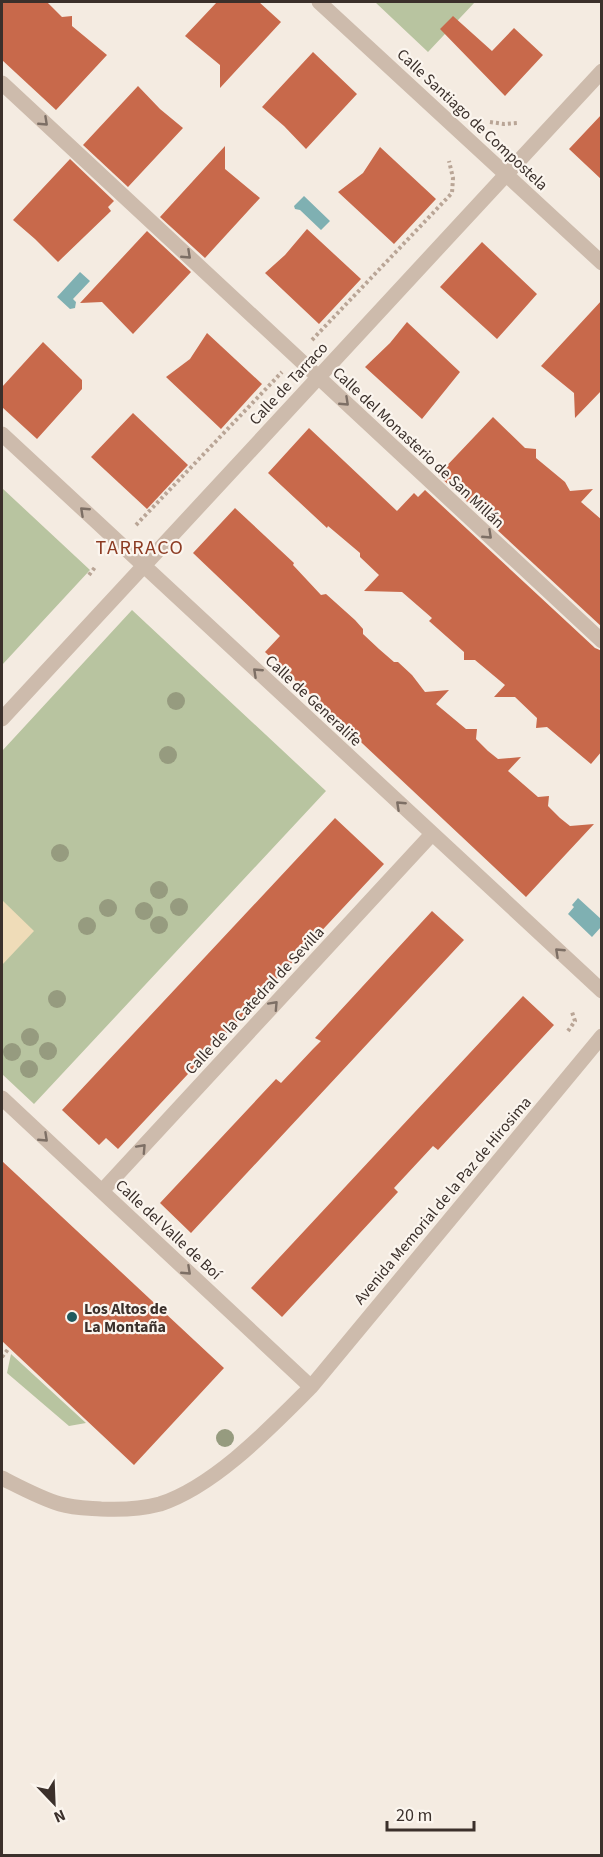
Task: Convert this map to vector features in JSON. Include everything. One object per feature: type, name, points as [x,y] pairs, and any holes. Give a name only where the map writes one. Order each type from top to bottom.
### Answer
[{"type":"street","name":"Calle Santiago de Compostela","points":[[319,2],[602,264]]},
{"type":"street","name":"Calle de Tarraco","points":[[2,719],[602,71]]},
{"type":"street","name":"Calle del Monasterio de San Millán","points":[[2,83],[602,641]]},
{"type":"street","name":"Calle de Generalife","points":[[2,434],[602,991]]},
{"type":"street","name":"Calle de la Catedral de Sevilla","points":[[102,1191],[432,834]]},
{"type":"street","name":"Avenida Memorial de la Paz de Hirosima","points":[[2,1478],[60,1504],[81,1508],[117,1509],[159,1504],[192,1489],[223,1467],[272,1425],[311,1387],[602,1036]]},
{"type":"street","name":"Calle del Valle de Boí","points":[[2,1098],[311,1387]]},
{"type":"path","points":[[490,122],[518,123]]},
{"type":"path","points":[[449,160],[453,178],[452,193]]},
{"type":"path","points":[[89,576],[96,566]]},
{"type":"path","points":[[568,1031],[575,1021],[572,1012]]},
{"type":"path","points":[[2,1357],[9,1348]]},
{"type":"green space","points":[[375,2],[475,2],[428,52]]},
{"type":"green space","points":[[2,488],[90,570],[2,665]]},
{"type":"green space","points":[[132,610],[326,791],[34,1104],[2,1074],[2,751]]},
{"type":"green space","points":[[11,1354],[86,1423],[69,1426],[7,1373]]},
{"type":"sand","points":[[2,900],[34,931],[2,965]]},
{"type":"water","points":[[304,196],[330,221],[321,230],[300,210],[295,209],[294,206]]},
{"type":"water","points":[[80,272],[90,281],[73,299],[76,302],[75,308],[70,309],[57,297]]},
{"type":"water","points":[[578,898],[601,919],[601,927],[592,937],[568,914]]},
{"type":"building","points":[[2,2],[47,2],[62,17],[72,16],[72,26],[107,55],[56,110],[2,60]]},
{"type":"building","points":[[217,2],[259,2],[281,22],[220,88],[220,65],[185,36]]},
{"type":"building","points":[[453,16],[492,51],[514,28],[543,55],[505,96],[440,29]]},
{"type":"building","points":[[313,52],[357,94],[306,149],[262,107]]},
{"type":"building","points":[[138,86],[160,109],[183,128],[128,187],[83,145]]},
{"type":"building","points":[[602,114],[602,180],[569,149]]},
{"type":"building","points":[[225,146],[225,169],[260,198],[205,258],[160,217]]},
{"type":"building","points":[[380,147],[436,199],[394,244],[338,192],[363,173]]},
{"type":"building","points":[[70,159],[114,201],[108,207],[111,211],[58,262],[13,220]]},
{"type":"building","points":[[307,229],[361,279],[319,324],[265,273],[285,255]]},
{"type":"building","points":[[147,231],[191,272],[133,334],[102,302],[80,303]]},
{"type":"building","points":[[482,242],[537,294],[497,339],[440,287]]},
{"type":"building","points":[[602,300],[602,390],[575,418],[574,393],[541,366]]},
{"type":"building","points":[[407,322],[460,372],[422,419],[365,367],[390,343]]},
{"type":"building","points":[[207,333],[262,384],[221,429],[166,377],[190,359]]},
{"type":"building","points":[[43,342],[82,380],[82,389],[37,439],[2,407],[2,387]]},
{"type":"building","points":[[133,413],[188,465],[147,509],[91,457]]},
{"type":"building","points":[[493,417],[525,448],[536,449],[536,458],[565,482],[570,491],[593,489],[581,502],[602,520],[602,627],[438,475]]},
{"type":"building","points":[[309,428],[397,511],[414,493],[418,497],[425,490],[595,648],[602,651],[602,751],[591,764],[547,727],[536,728],[537,718],[515,697],[494,697],[505,685],[475,660],[464,660],[464,652],[429,621],[432,618],[402,592],[364,591],[379,575],[360,557],[360,553],[328,526],[327,528],[268,473]]},
{"type":"building","points":[[235,508],[294,563],[293,565],[321,595],[326,594],[355,620],[363,629],[363,634],[412,675],[425,692],[449,690],[436,704],[466,729],[477,729],[476,739],[488,751],[498,759],[521,757],[508,771],[538,797],[549,796],[548,806],[560,818],[570,826],[594,824],[526,897],[265,652],[280,636],[193,553]]},
{"type":"building","points":[[335,818],[384,864],[118,1149],[106,1138],[99,1145],[62,1110]]},
{"type":"building","points":[[432,911],[464,940],[191,1233],[160,1203],[276,1079],[281,1083],[321,1041],[315,1038]]},
{"type":"building","points":[[523,996],[554,1025],[438,1150],[433,1146],[394,1188],[398,1192],[282,1317],[251,1288]]},
{"type":"building","points":[[2,1161],[224,1368],[134,1465],[2,1341]]},
{"type":"place","name":"Los Altos de La Montaña","points":[[72,1317]]},
{"type":"district","name":"TARRACO","points":[[140,547]]}]
